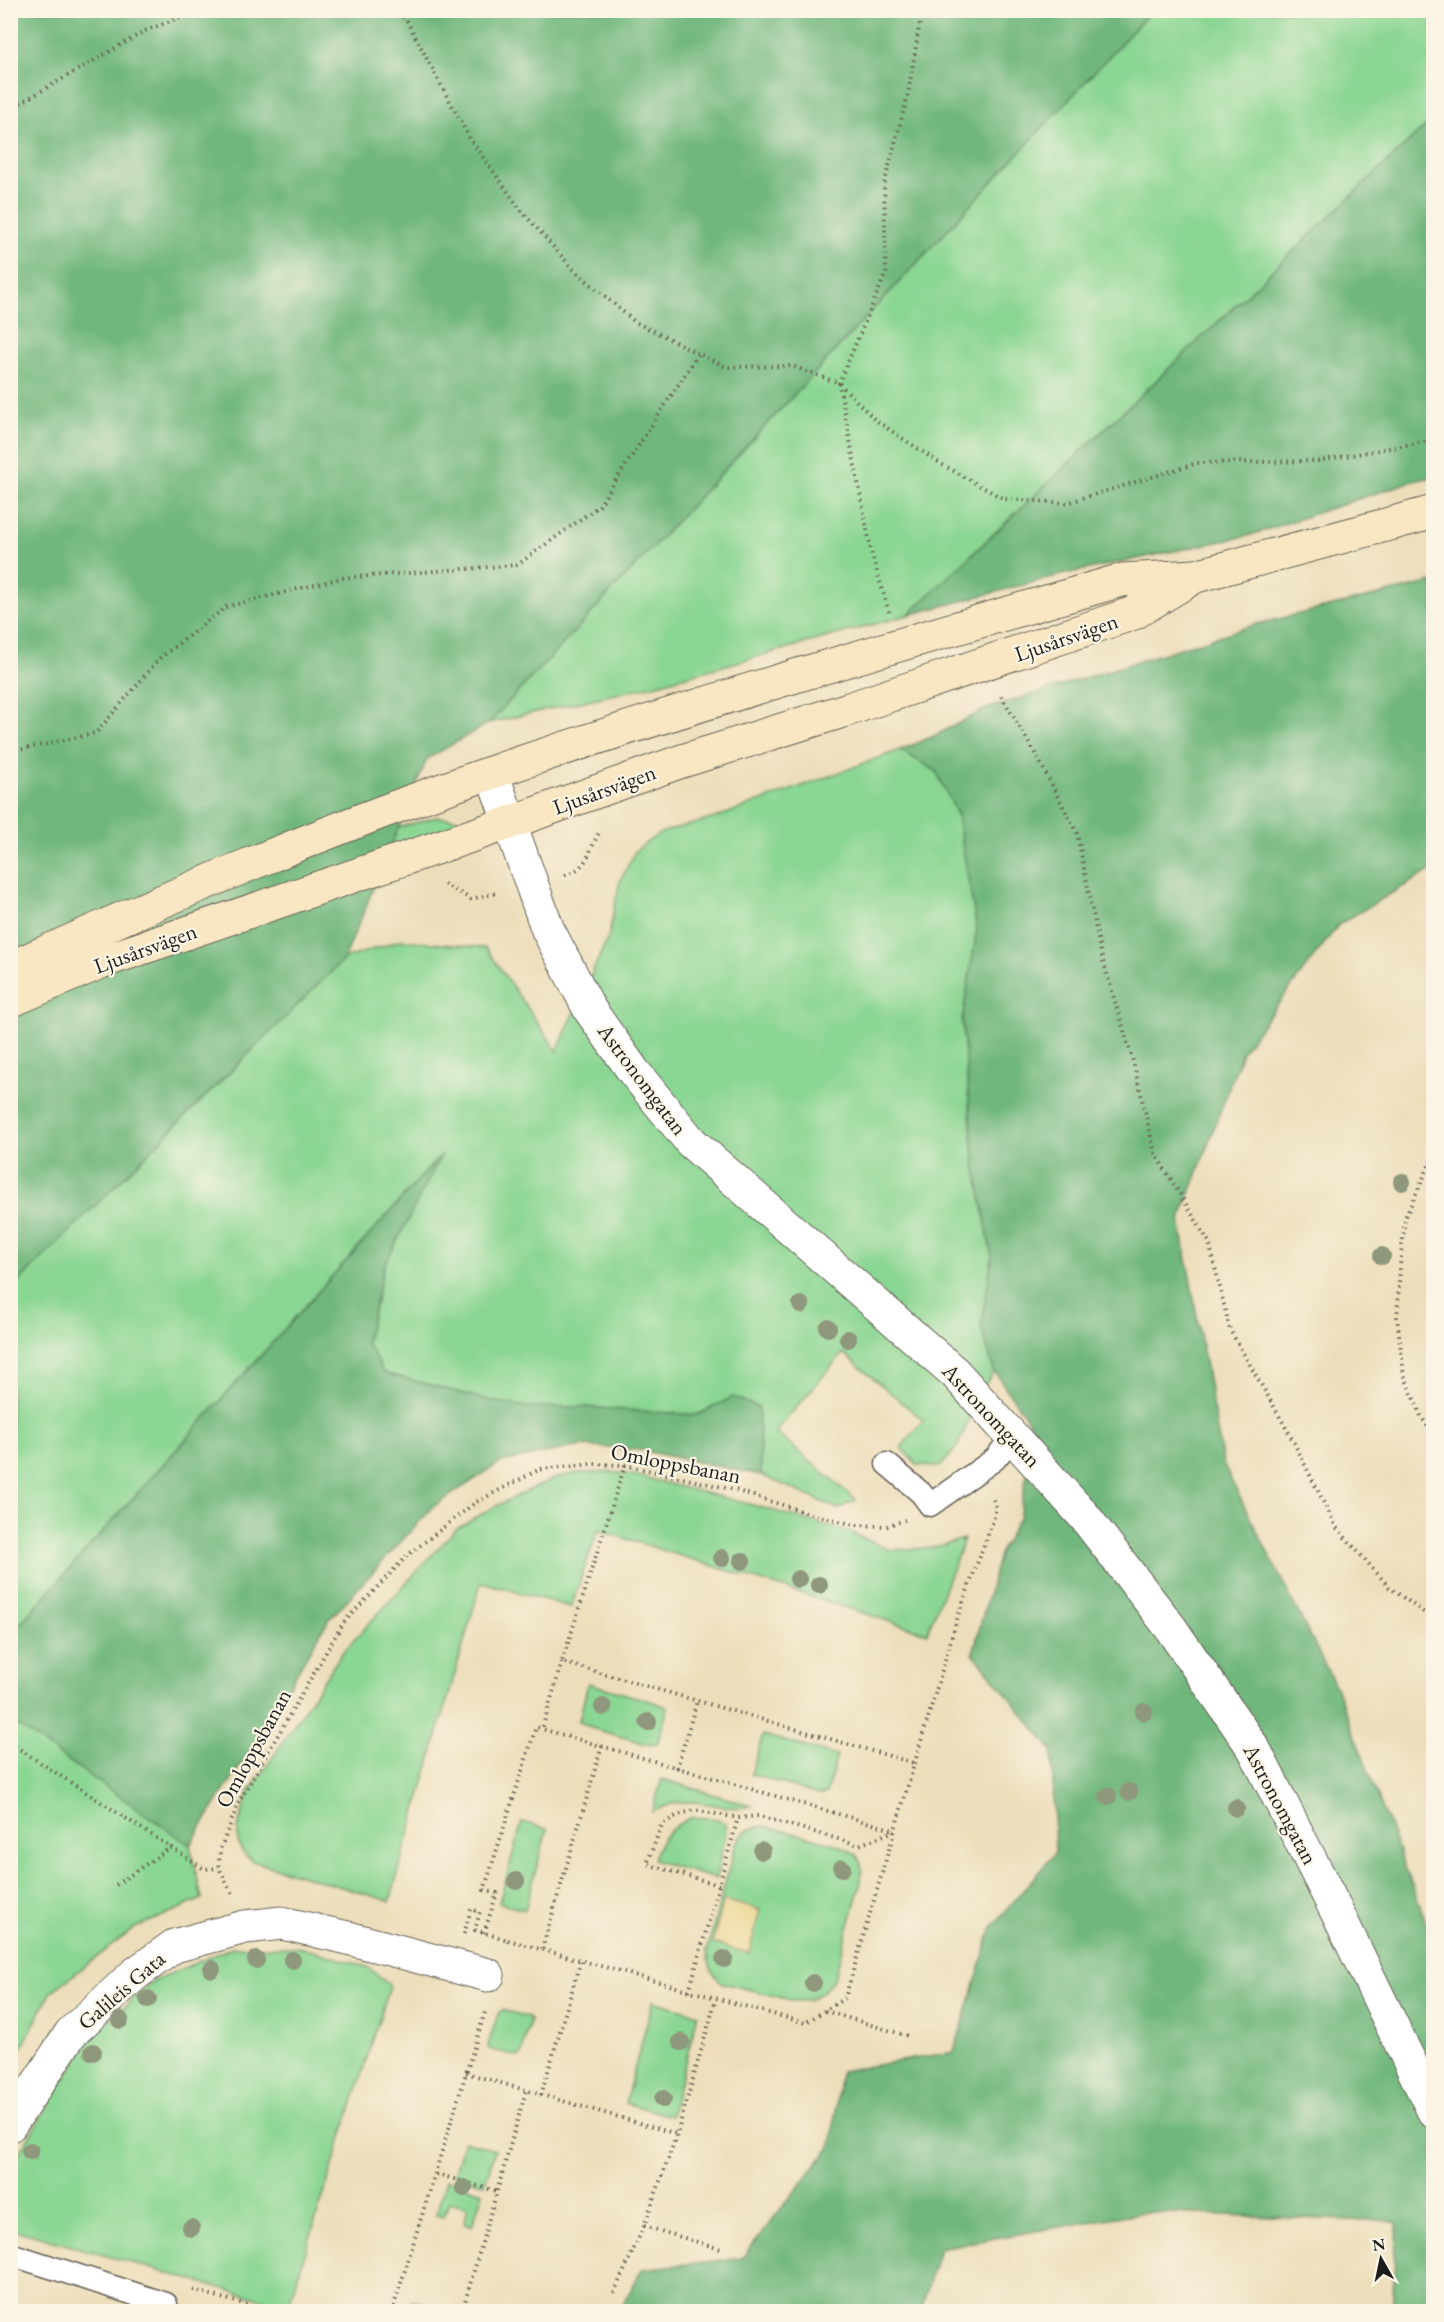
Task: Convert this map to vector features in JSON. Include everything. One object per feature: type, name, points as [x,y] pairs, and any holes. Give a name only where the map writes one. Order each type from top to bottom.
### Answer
[{"type":"main road","name":"Ljusårsvägen","points":[[10,968],[281,850],[492,773],[671,714],[1122,580],[1196,576],[1434,512]]},
{"type":"main road","name":"Ljusårsvägen","points":[[10,1002],[101,962],[509,823],[679,762],[846,710],[1134,613],[1196,576]]},
{"type":"street","name":"Astronomgatan","points":[[492,773],[548,930],[591,1010],[634,1072],[691,1142],[955,1373],[1085,1517],[1156,1609],[1254,1749],[1339,1916],[1434,2112]]},
{"type":"street","name":"Galileis Gata","points":[[10,2125],[71,2033],[135,1974],[174,1946],[245,1927],[282,1923],[488,1975]]},
{"type":"lane","points":[[887,1464],[921,1493],[930,1505],[995,1459],[1014,1436]]},
{"type":"lane","points":[[10,2254],[165,2308]]},
{"type":"path","points":[[10,110],[145,32],[198,10]]},
{"type":"path","points":[[373,10],[405,18]]},
{"type":"path","points":[[401,10],[470,139],[520,209],[572,268],[635,321],[726,367],[792,366],[840,383],[875,420],[941,464],[1004,499],[1067,503],[1197,463],[1318,461],[1434,440]]},
{"type":"path","points":[[888,607],[872,555],[840,383],[886,273],[884,185],[908,94],[922,10]]},
{"type":"path","points":[[10,752],[96,733],[160,658],[226,607],[341,578],[517,566],[599,506],[699,353]]},
{"type":"path","points":[[1000,694],[1033,749],[1077,833],[1101,954],[1134,1065],[1155,1153],[1209,1242],[1230,1330],[1289,1433],[1336,1527],[1389,1587],[1434,1620]]},
{"type":"path","points":[[1434,1155],[1405,1218],[1397,1318],[1404,1375],[1421,1416],[1434,1437]]},
{"type":"path","name":"Omloppsbanan","points":[[219,1868],[220,1850],[239,1802],[343,1623],[408,1555],[476,1502],[540,1469],[592,1464],[625,1465],[735,1490],[855,1525],[887,1526],[903,1521],[930,1505]]},
{"type":"path","points":[[542,1729],[625,1465]]},
{"type":"path","points":[[508,1940],[805,2024],[845,1998],[959,1613],[993,1521],[996,1507],[989,1490],[977,1472]]},
{"type":"path","points":[[562,1662],[914,1763]]},
{"type":"path","points":[[677,1768],[697,1701]]},
{"type":"path","points":[[484,1933],[496,1893],[484,1890],[536,1727],[894,1830]]},
{"type":"path","points":[[10,1743],[204,1869],[219,1868],[238,1905],[245,1927]]},
{"type":"path","points":[[542,1949],[602,1746]]},
{"type":"path","points":[[719,1885],[647,1864],[662,1824],[678,1815],[694,1810],[738,1818],[759,1816],[859,1845],[894,1830]]},
{"type":"path","points":[[689,1991],[738,1818]]},
{"type":"path","points":[[116,1885],[171,1847]]},
{"type":"path","points":[[469,1919],[471,1909],[480,1912],[476,1925]]},
{"type":"path","points":[[542,2095],[581,1960]]},
{"type":"path","points":[[614,2293],[644,2226],[677,2134],[716,1999]]},
{"type":"path","points":[[825,2011],[908,2036]]},
{"type":"path","points":[[392,2312],[466,2073],[677,2134]]},
{"type":"path","points":[[462,2312],[526,2091]]},
{"type":"path","points":[[436,2174],[496,2191]]},
{"type":"path","points":[[644,2226],[722,2249]]},
{"type":"path","points":[[165,2308],[171,2284],[273,2312]]},
{"type":"green space","points":[[11,11],[1151,11],[489,723],[427,759],[344,959],[11,1289]]},
{"type":"green space","points":[[1151,11],[1433,11],[1433,119],[908,615],[650,686],[489,723]]},
{"type":"green space","points":[[1433,119],[1433,477],[1409,482],[1251,535],[1065,574],[908,615]]},
{"type":"green space","points":[[1433,582],[1433,869],[1339,924],[1243,1050],[1180,1220],[1223,1464],[1336,1687],[1433,1940],[1433,2311],[1392,2311],[1397,2222],[1145,2212],[939,2248],[921,2311],[619,2312],[642,2269],[742,2258],[831,2146],[841,2071],[954,2052],[992,1927],[1055,1853],[1052,1750],[973,1653],[999,1554],[1019,1518],[1035,1430],[994,1371],[981,1327],[992,1257],[974,1158],[962,1021],[977,929],[957,814],[936,771],[900,750],[934,736],[986,709],[1257,624]]},
{"type":"green space","points":[[900,750],[937,771],[957,814],[977,929],[962,1021],[974,1158],[992,1257],[981,1327],[994,1371],[984,1387],[957,1447],[941,1466],[917,1465],[901,1448],[923,1420],[843,1353],[775,1432],[856,1500],[838,1509],[761,1475],[758,1407],[733,1397],[697,1415],[584,1407],[527,1407],[491,1401],[384,1373],[366,1343],[384,1266],[440,1156],[11,1634],[11,1289],[344,959],[401,940],[486,948],[557,1051],[609,935],[619,884],[636,850],[660,833],[715,818]]},
{"type":"green space","points":[[436,817],[457,819],[462,824],[140,929],[389,830]]},
{"type":"green space","points":[[442,1154],[384,1266],[366,1342],[384,1373],[491,1401],[527,1407],[584,1407],[697,1415],[733,1397],[758,1407],[761,1475],[640,1450],[581,1446],[501,1462],[434,1506],[327,1622],[190,1845],[11,1721],[11,1634]]},
{"type":"green space","points":[[612,1472],[634,1475],[850,1532],[890,1550],[932,1548],[964,1539],[927,1633],[598,1530],[571,1607],[481,1582],[390,1901],[252,1861],[245,1855],[239,1845],[238,1829],[250,1791],[342,1653],[456,1529],[494,1507],[553,1479],[576,1473]]},
{"type":"green space","points":[[588,1683],[668,1708],[657,1744],[650,1745],[591,1728],[579,1721]]},
{"type":"green space","points":[[11,1721],[190,1845],[202,1899],[135,1928],[50,1993],[11,2069]]},
{"type":"green space","points":[[763,1735],[837,1756],[826,1794],[819,1795],[751,1774]]},
{"type":"green space","points":[[662,1779],[752,1806],[733,1807],[685,1802],[672,1804],[652,1812]]},
{"type":"green space","points":[[692,1817],[718,1819],[725,1824],[726,1831],[716,1879],[653,1860],[659,1845],[667,1834],[678,1824]]},
{"type":"green space","points":[[522,1822],[547,1829],[525,1910],[499,1903]]},
{"type":"green space","points":[[764,1826],[813,1837],[839,1846],[856,1855],[861,1864],[861,1882],[834,1978],[823,1992],[809,2000],[794,2001],[723,1983],[713,1973],[710,1965],[707,1950],[736,1843],[747,1831]]},
{"type":"green space","points":[[233,1947],[299,1947],[368,1967],[390,1986],[288,2307],[11,2229],[10,2167],[89,2040],[151,1982]]},
{"type":"green space","points":[[653,2001],[698,2014],[671,2116],[625,2103]]},
{"type":"green space","points":[[502,2010],[528,2017],[530,2021],[519,2057],[489,2049],[488,2045],[498,2014]]},
{"type":"green space","points":[[464,2141],[495,2150],[485,2184],[454,2175]]},
{"type":"green space","points":[[446,2180],[483,2192],[472,2226],[464,2223],[468,2207],[449,2202],[444,2217],[436,2215]]},
{"type":"green space","points":[[412,2300],[447,2309],[447,2311],[409,2311]]},
{"type":"sand","points":[[724,1900],[760,1910],[749,1953],[712,1943]]}]
